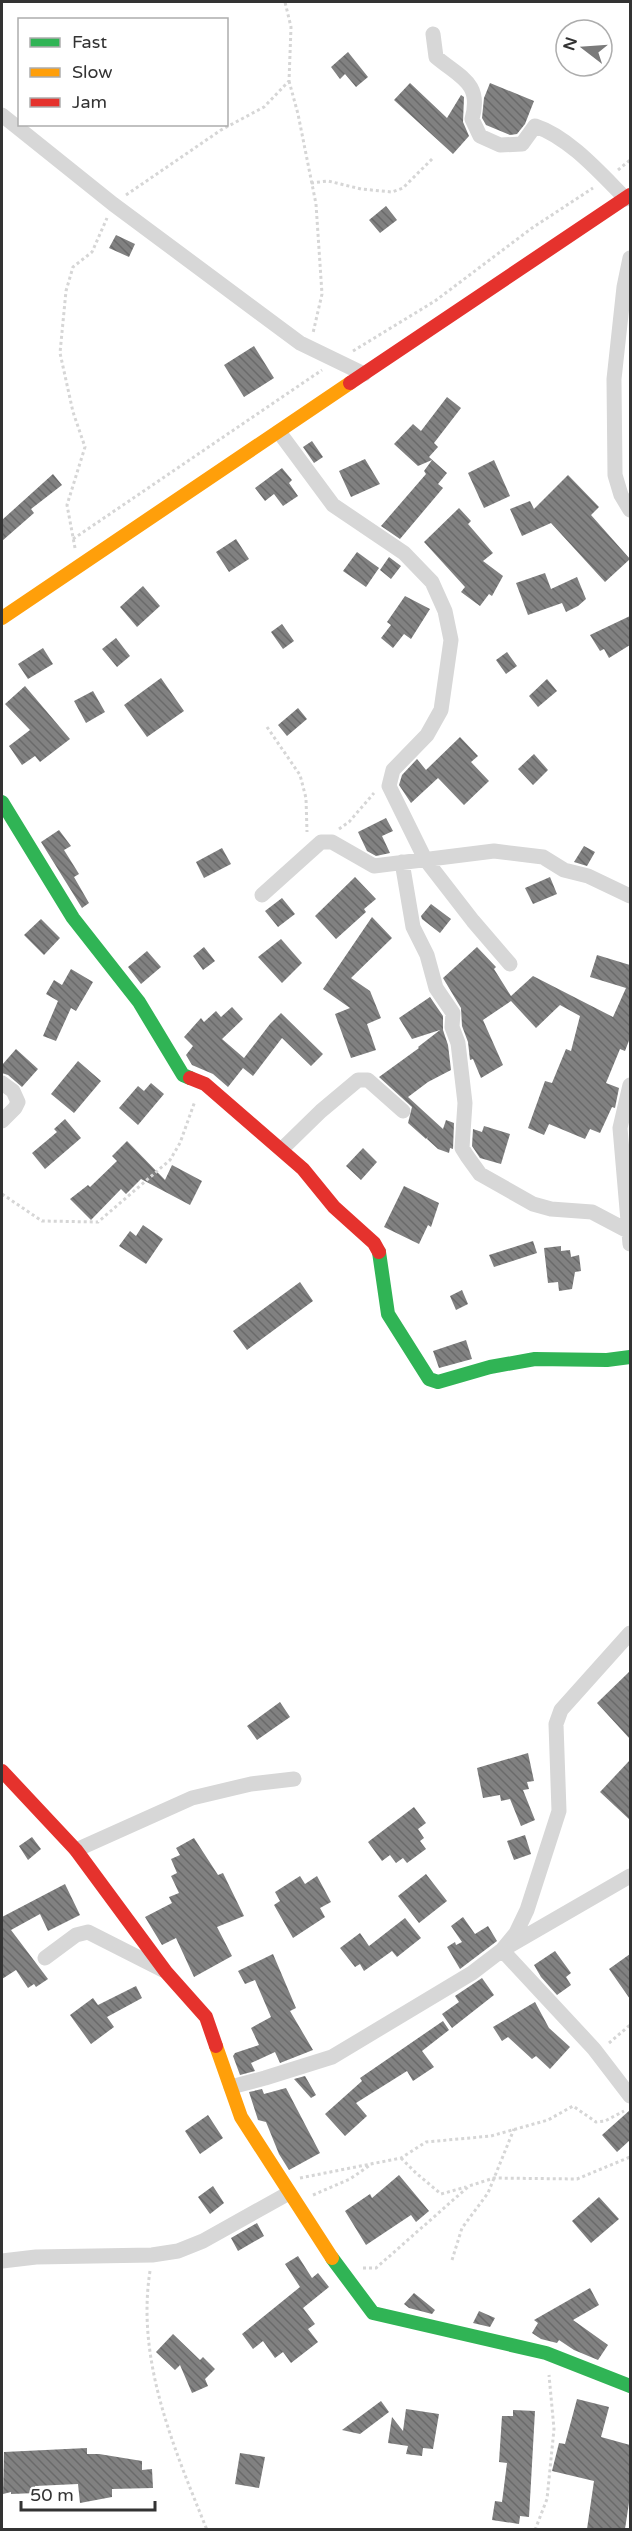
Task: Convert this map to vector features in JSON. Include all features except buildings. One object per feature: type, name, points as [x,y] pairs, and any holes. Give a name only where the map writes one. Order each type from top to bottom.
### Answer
[{"type":"street","points":[[2,618],[364,374],[627,203],[606,179],[549,131],[535,126],[522,144],[500,145],[480,136],[472,119],[477,102],[472,87],[436,57],[433,34]]},
{"type":"street","points":[[2,115],[113,204],[300,343],[364,374]]},
{"type":"street","points":[[630,258],[624,287],[614,379],[615,475],[621,495],[630,510]]},
{"type":"street","points":[[279,432],[333,506],[404,553],[432,582],[445,610],[451,639],[441,710],[427,735],[393,770],[389,786],[425,859],[510,964]]},
{"type":"street","points":[[2,802],[73,918],[139,1002],[183,1075],[205,1084],[282,1149],[303,1169],[334,1207],[374,1243],[380,1253],[388,1314],[429,1379],[438,1382],[490,1367],[535,1359],[608,1360],[630,1357]]},
{"type":"street","points":[[262,895],[321,842],[332,842],[374,866],[494,851],[543,857],[564,870],[588,876],[630,896]]},
{"type":"street","points":[[402,862],[413,927],[427,955],[436,988],[453,1013],[452,1027],[458,1043],[465,1103],[462,1148],[480,1174],[533,1204],[551,1209],[592,1212],[629,1238]]},
{"type":"street","points":[[282,1149],[321,1111],[358,1080],[368,1080],[403,1111]]},
{"type":"street","points":[[2,1083],[13,1091],[18,1102],[2,1121]]},
{"type":"street","points":[[629,1238],[620,1128],[630,1085]]},
{"type":"street","points":[[502,1950],[516,1933],[527,1910],[559,1811],[556,1724],[561,1710],[630,1633]]},
{"type":"street","points":[[2,1771],[76,1850],[166,1972],[206,2017],[241,2117],[339,2270],[373,2313],[546,2353],[630,2386]]},
{"type":"street","points":[[76,1850],[192,1798],[251,1784],[294,1779]]},
{"type":"street","points":[[231,2087],[332,2057],[472,1973],[502,1950],[630,1876]]},
{"type":"street","points":[[45,1958],[76,1935],[88,1932],[166,1972]]},
{"type":"street","points":[[502,1950],[594,2049],[630,2096]]},
{"type":"street","points":[[2,2261],[36,2257],[152,2255],[177,2251],[203,2241],[289,2192]]},
{"type":"path","points":[[285,2],[291,27],[289,81],[316,204],[322,294],[309,348]]},
{"type":"path","points":[[80,567],[67,505],[85,447],[73,412],[60,353],[66,291],[74,267],[92,252],[113,204],[221,130],[264,107],[289,81]]},
{"type":"path","points":[[312,183],[328,181],[361,189],[392,192],[403,188],[434,157]]},
{"type":"path","points":[[73,539],[336,360],[435,301],[532,228],[606,179]]},
{"type":"path","points":[[267,727],[300,775],[306,798],[307,855]]},
{"type":"path","points":[[321,842],[349,822],[393,770]]},
{"type":"path","points":[[2,1194],[42,1221],[98,1222],[170,1160],[180,1143],[196,1097],[205,1084]]},
{"type":"path","points":[[594,2049],[611,2042],[630,2025]]},
{"type":"path","points":[[289,2192],[374,2162],[401,2158],[426,2142],[491,2136],[548,2120],[573,2106],[596,2122],[605,2121],[630,2107]]},
{"type":"path","points":[[452,2260],[462,2228],[488,2193],[514,2129]]},
{"type":"path","points":[[401,2158],[441,2194],[494,2178],[577,2179],[630,2157]]},
{"type":"path","points":[[289,2192],[351,2179],[374,2162]]},
{"type":"path","points":[[339,2270],[376,2268],[469,2186]]},
{"type":"path","points":[[152,2255],[146,2298],[150,2359],[176,2451],[207,2529]]},
{"type":"path","points":[[535,2529],[547,2499],[554,2429],[546,2353]]},
{"type":"traffic: fast","points":[[2,802],[73,918],[139,1002],[183,1075],[190,1078]]},
{"type":"traffic: fast","points":[[379,1252],[388,1314],[429,1379],[438,1382],[490,1367],[535,1359],[607,1360],[630,1357]]},
{"type":"traffic: fast","points":[[332,2258],[373,2313],[546,2353],[630,2386]]},
{"type":"traffic: slow","points":[[2,618],[350,383]]},
{"type":"traffic: slow","points":[[216,2046],[241,2117],[332,2258]]},
{"type":"traffic: jam","points":[[350,383],[630,195]]},
{"type":"traffic: jam","points":[[190,1078],[205,1084],[303,1169],[334,1207],[374,1243],[379,1252]]},
{"type":"traffic: jam","points":[[2,1771],[76,1850],[166,1972],[206,2017],[216,2046]]}]
